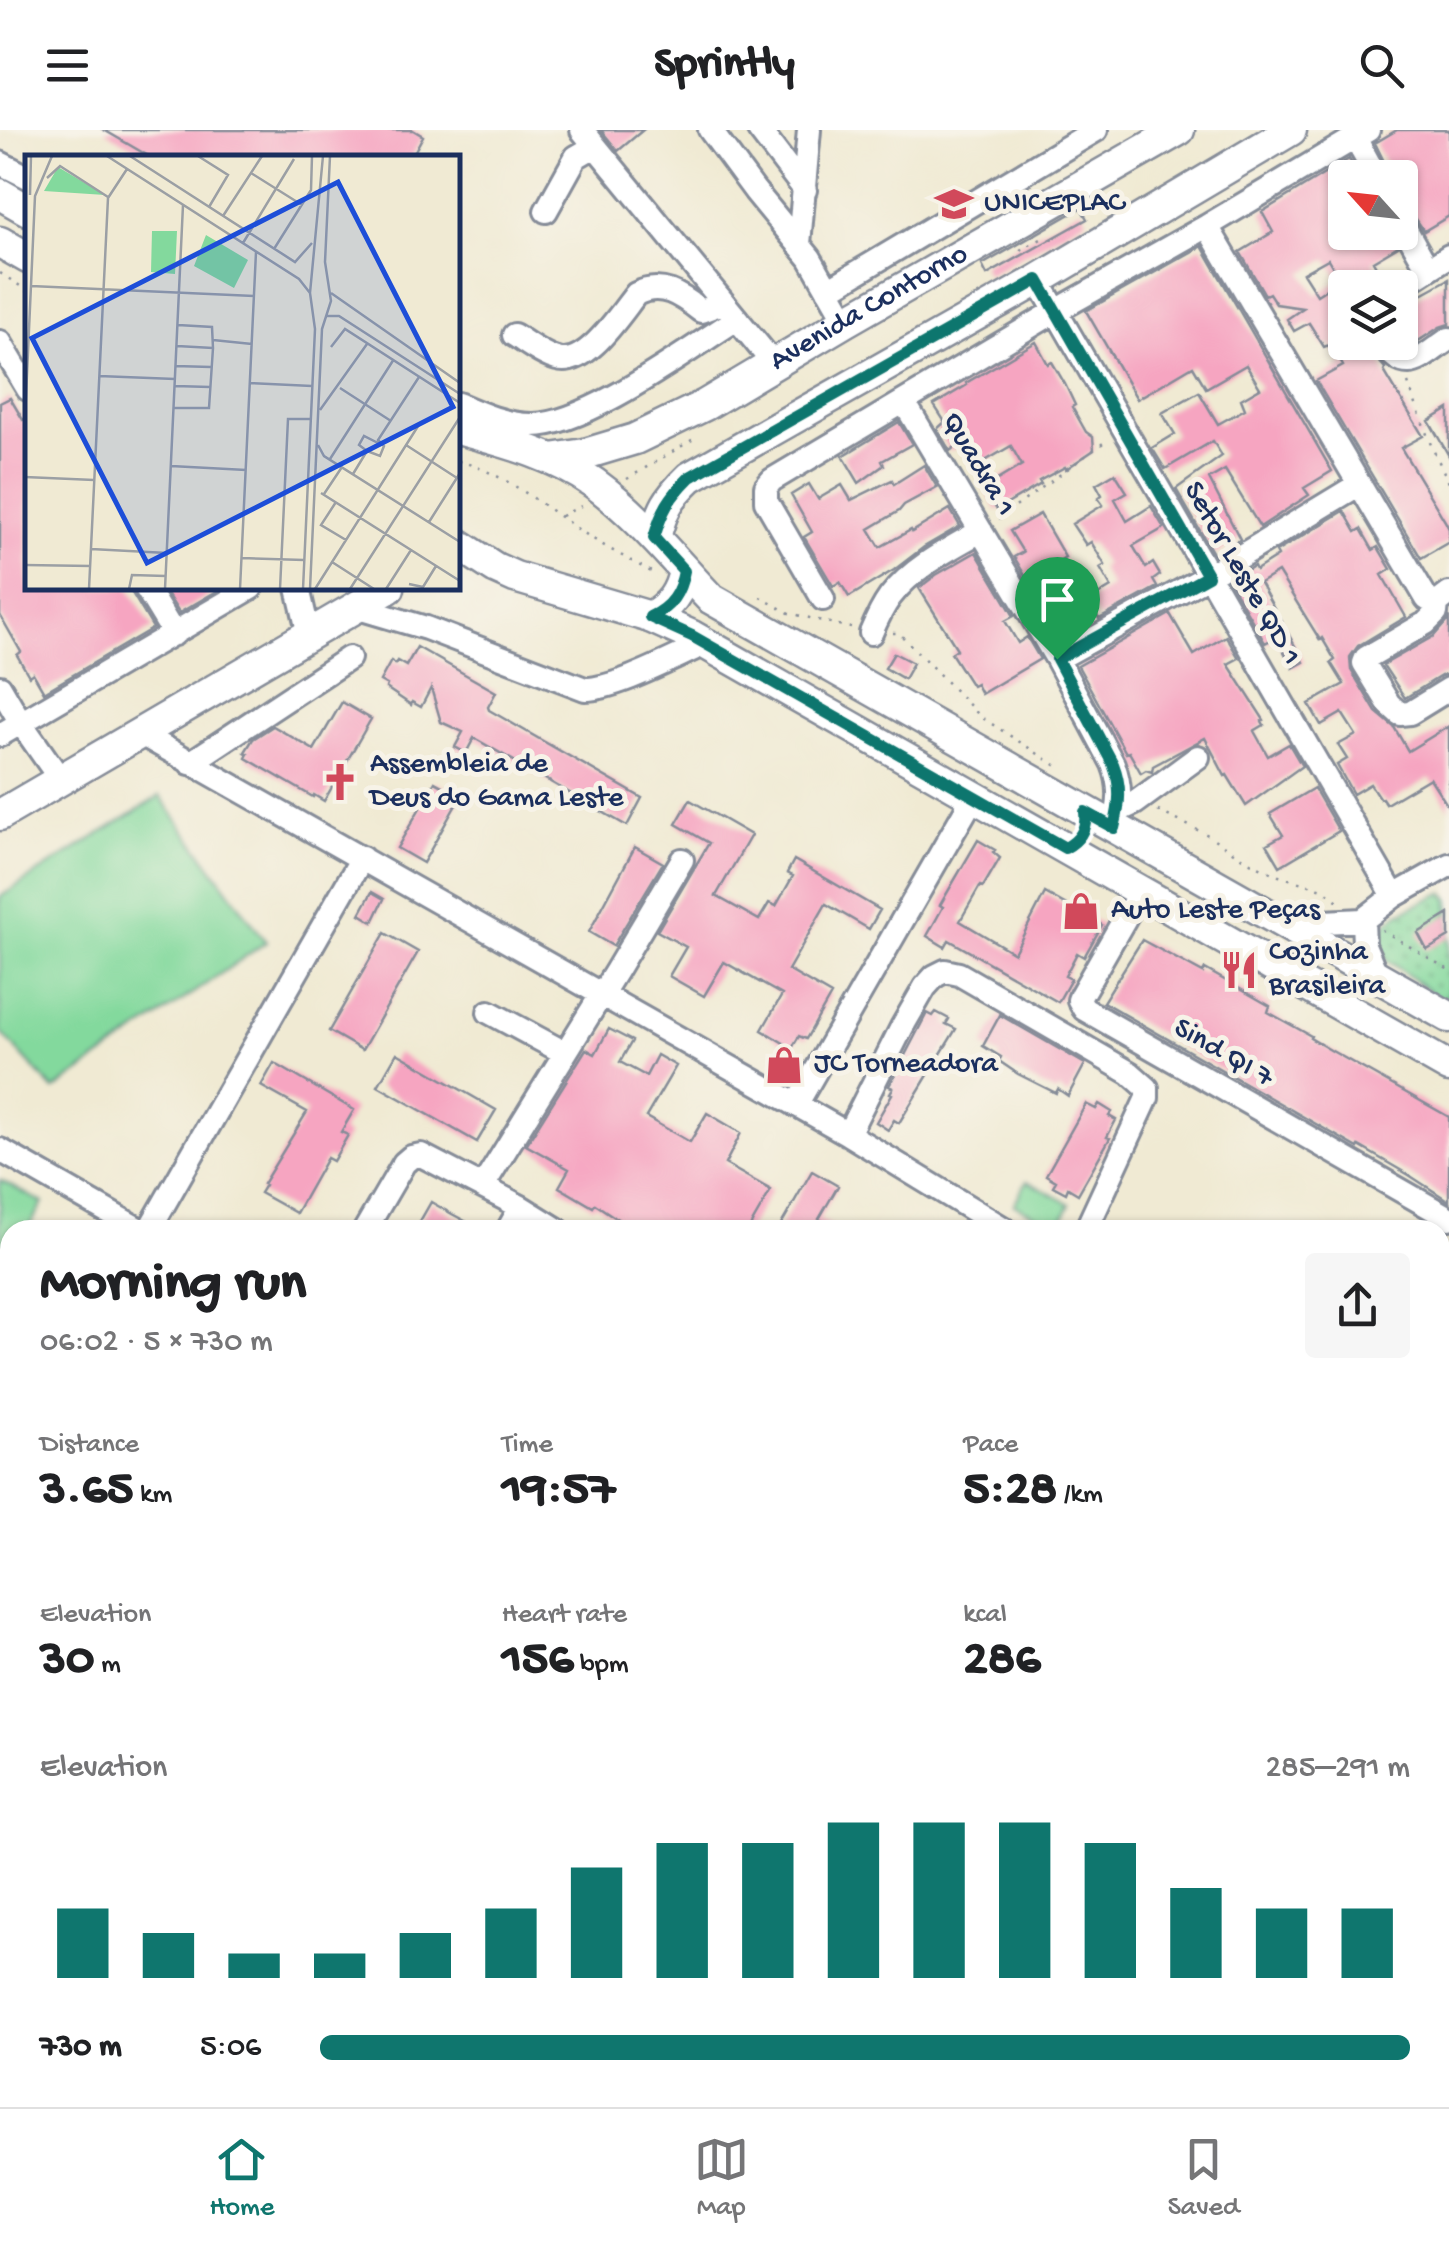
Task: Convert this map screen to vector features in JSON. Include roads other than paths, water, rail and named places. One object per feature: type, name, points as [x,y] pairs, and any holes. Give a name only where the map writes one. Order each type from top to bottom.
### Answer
[{"type":"main road","name":"Avenida Contorno","points":[[551,458],[585,454],[635,440],[705,405],[1178,130]]},
{"type":"main road","name":"Avenida Contorno","points":[[654,538],[662,509],[690,477],[1038,280],[1291,130]]},
{"type":"main road","points":[[0,194],[25,208]]},
{"type":"main road","points":[[0,242],[25,256]]},
{"type":"main road","points":[[460,430],[551,458],[590,481],[654,538],[710,598],[1085,812],[1122,826],[1449,1018]]},
{"type":"main road","points":[[460,545],[495,568],[551,589],[650,617],[706,644],[1449,1068]]},
{"type":"main road","points":[[460,571],[495,568]]},
{"type":"main road","points":[[650,617],[669,605],[678,593],[684,571]]},
{"type":"main road","points":[[0,815],[385,590]]},
{"type":"main road","points":[[1065,848],[1082,835],[1085,812]]},
{"type":"main road","points":[[1112,876],[1107,860],[1122,826]]},
{"type":"street","points":[[710,130],[799,244],[846,321]]},
{"type":"street","points":[[759,130],[805,190]]},
{"type":"street","points":[[799,244],[809,130]]},
{"type":"street","points":[[828,290],[1096,130]]},
{"type":"street","points":[[823,599],[766,501],[766,488],[782,473],[1361,134],[1370,160]]},
{"type":"street","points":[[546,211],[588,138],[720,316],[773,363]]},
{"type":"street","points":[[0,163],[25,176]]},
{"type":"street","points":[[1208,226],[1427,599],[1443,598],[1426,623],[1366,658],[1364,663],[1389,704],[1400,714],[1410,713],[1449,689]]},
{"type":"street","points":[[1417,250],[1428,269]]},
{"type":"street","points":[[1418,276],[1449,256]]},
{"type":"street","name":"Setor Leste QD 1","points":[[1038,280],[1394,896]]},
{"type":"street","points":[[514,335],[557,359],[575,359],[590,349],[636,294],[660,288],[720,316]]},
{"type":"street","points":[[460,405],[516,424],[555,422],[640,380],[720,316]]},
{"type":"street","points":[[0,342],[16,385]]},
{"type":"street","points":[[1418,357],[1448,342]]},
{"type":"street","name":"Quadra 1","points":[[904,402],[1057,659],[1113,764],[1119,779],[1122,826]]},
{"type":"street","points":[[1057,659],[1208,576],[1358,485]]},
{"type":"street","points":[[870,633],[890,598],[914,573],[981,531]]},
{"type":"street","points":[[147,590],[174,634]]},
{"type":"street","points":[[10,729],[249,590]]},
{"type":"street","points":[[298,590],[309,635]]},
{"type":"street","points":[[355,607],[426,628],[585,689],[615,683],[706,644]]},
{"type":"street","points":[[190,762],[349,658]]},
{"type":"street","points":[[0,687],[10,729],[60,779]]},
{"type":"street","points":[[141,734],[848,1134],[990,1220]]},
{"type":"street","points":[[1122,826],[1135,803],[1198,757]]},
{"type":"street","points":[[796,1105],[974,796]]},
{"type":"street","points":[[155,1220],[362,858]]},
{"type":"street","points":[[482,1186],[682,860]]},
{"type":"street","points":[[1284,924],[1363,920],[1394,896],[1449,866]]},
{"type":"street","name":"Sind QI 7","points":[[1140,892],[1081,995],[1084,1008],[1449,1218]]},
{"type":"street","points":[[1363,920],[1364,945],[1377,976]]},
{"type":"street","points":[[848,1134],[925,987],[945,971],[959,974],[1130,1073],[1147,1088],[1147,1098],[1091,1220]]},
{"type":"street","points":[[489,1012],[565,1054]]},
{"type":"street","points":[[0,1150],[122,1220]]},
{"type":"street","points":[[372,1220],[404,1163],[411,1156],[421,1155],[542,1220]]},
{"type":"street","points":[[514,1220],[521,1207]]},
{"type":"place","name":"UNICEPLAC","points":[[954,204]]},
{"type":"place","name":"Assembleia de Deus do Gama Leste","points":[[340,782]]},
{"type":"place","name":"Auto Leste Peças","points":[[1081,911]]},
{"type":"place","name":"Cozinha Brasileira","points":[[1239,970]]},
{"type":"place","name":"JC Torneadora","points":[[784,1065]]}]
